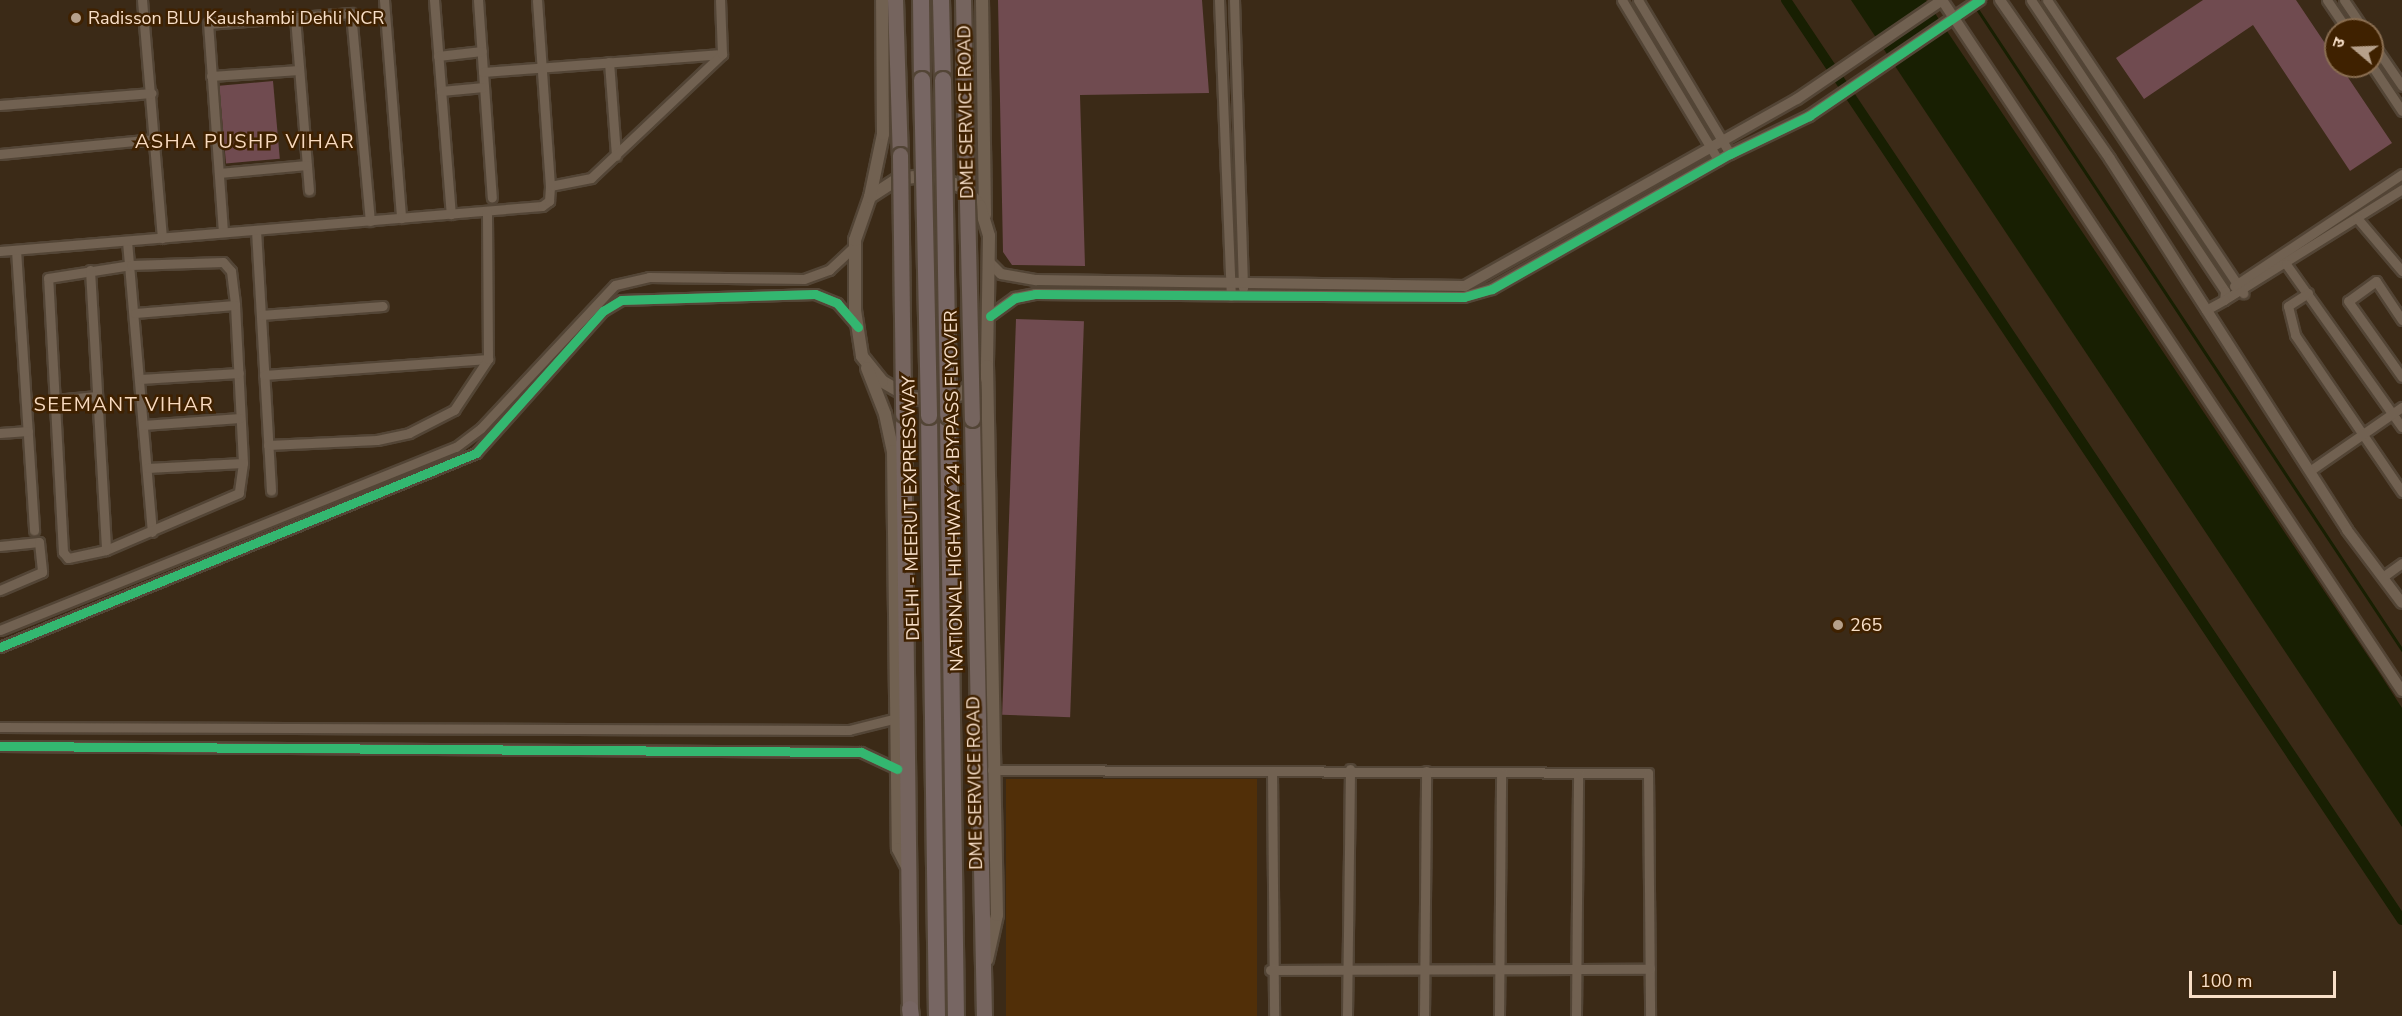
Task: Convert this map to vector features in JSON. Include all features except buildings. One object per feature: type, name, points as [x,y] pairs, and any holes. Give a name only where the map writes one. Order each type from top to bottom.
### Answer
[{"type":"highway","points":[[895,0],[903,773],[910,871],[910,1014]]},
{"type":"highway","name":"DELHI - MEERUT EXPRESSWAY","points":[[921,0],[937,1016]]},
{"type":"highway","name":"DELHI - MEERUT EXPRESSWAY","points":[[941,0],[956,1016]]},
{"type":"highway","name":"NATIONAL HIGHWAY 24 BYPASS FLYOVER","points":[[963,0],[984,1016]]},
{"type":"main road","points":[[882,0],[883,134],[870,197],[855,246],[858,327],[862,356],[885,414],[893,451],[897,718],[903,773]]},
{"type":"main road","name":"DME SERVICE ROAD","points":[[982,0],[985,223]]},
{"type":"main road","points":[[862,356],[882,381],[911,398],[963,394],[987,366],[990,316],[989,262],[985,223],[965,189],[931,175],[898,179],[870,197]]},
{"type":"main road","name":"DME SERVICE ROAD","points":[[982,982],[997,915],[992,770],[987,366]]},
{"type":"street","points":[[142,0],[152,93],[162,238]]},
{"type":"street","points":[[384,0],[401,218]]},
{"type":"street","points":[[434,0],[451,214]]},
{"type":"street","points":[[478,0],[492,198]]},
{"type":"street","points":[[0,251],[542,206],[549,201],[550,186],[537,0],[548,0]]},
{"type":"street","points":[[550,186],[588,180],[722,54],[720,0]]},
{"type":"street","points":[[1220,0],[1231,296]]},
{"type":"street","points":[[1234,0],[1243,296]]},
{"type":"street","points":[[1622,0],[1718,160]]},
{"type":"street","points":[[1638,0],[1730,154]]},
{"type":"street","points":[[990,316],[1015,298],[1035,294],[1464,297],[1492,289],[1718,160],[1809,116],[1886,66],[1980,0]]},
{"type":"street","points":[[2000,0],[2311,470],[2402,603]]},
{"type":"street","points":[[2031,0],[2227,297]]},
{"type":"street","points":[[2047,0],[2243,292]]},
{"type":"street","points":[[2327,0],[2339,18]]},
{"type":"street","points":[[2344,0],[2356,18]]},
{"type":"street","points":[[989,262],[1001,274],[1036,280],[1465,286],[1489,277],[1720,138],[1797,99],[1939,2],[1954,18],[2402,691]]},
{"type":"street","points":[[223,232],[208,24],[295,17],[351,13],[370,221]]},
{"type":"street","points":[[295,17],[309,189]]},
{"type":"street","points":[[438,56],[482,51]]},
{"type":"street","points":[[483,72],[722,54]]},
{"type":"street","points":[[2384,60],[2402,86],[2390,93]]},
{"type":"street","points":[[609,62],[616,156]]},
{"type":"street","points":[[211,76],[299,70]]},
{"type":"street","points":[[2380,78],[2402,111]]},
{"type":"street","points":[[441,91],[484,87]]},
{"type":"street","points":[[0,105],[152,93]]},
{"type":"street","points":[[0,153],[155,139]]},
{"type":"street","points":[[219,173],[307,165]]},
{"type":"street","points":[[2227,297],[2237,284],[2402,174]]},
{"type":"street","points":[[2206,309],[2227,297],[2243,292],[2402,189]]},
{"type":"street","points":[[268,445],[376,440],[409,432],[454,410],[488,359],[487,211]]},
{"type":"street","points":[[2357,218],[2402,271]]},
{"type":"street","points":[[256,231],[271,491]]},
{"type":"street","points":[[127,241],[131,265],[152,532]]},
{"type":"street","points":[[0,630],[456,447],[481,428],[594,301],[615,285],[649,277],[804,279],[829,270],[855,246]]},
{"type":"street","points":[[16,250],[34,530]]},
{"type":"street","points":[[224,262],[231,271],[235,305],[243,463],[237,496],[106,550],[71,558],[63,552],[47,280],[90,270],[131,265],[224,262]]},
{"type":"street","points":[[2286,264],[2391,415],[2402,427]]},
{"type":"street","points":[[90,270],[106,550]]},
{"type":"street","points":[[649,277],[655,297]]},
{"type":"street","points":[[2402,320],[2376,281],[2348,301],[2402,377]]},
{"type":"street","points":[[2308,293],[2288,306],[2287,318],[2361,437],[2402,492]]},
{"type":"street","points":[[0,647],[476,453],[603,311],[621,300],[655,297],[815,294],[837,303],[858,327]]},
{"type":"street","points":[[135,313],[235,305]]},
{"type":"street","points":[[261,315],[383,306]]},
{"type":"street","points":[[264,375],[488,359]]},
{"type":"street","points":[[140,379],[239,373]]},
{"type":"street","points":[[55,400],[98,396]]},
{"type":"street","points":[[2311,470],[2402,407]]},
{"type":"street","points":[[143,425],[240,418]]},
{"type":"street","points":[[0,433],[28,432]]},
{"type":"street","points":[[147,468],[243,463]]},
{"type":"street","points":[[0,546],[39,542],[42,572],[0,590]]},
{"type":"street","points":[[2384,576],[2402,563]]},
{"type":"street","points":[[0,727],[849,730],[897,718]]},
{"type":"street","points":[[0,746],[861,753],[903,773]]},
{"type":"street","points":[[992,770],[1272,772],[1350,769],[1651,775],[1650,1016]]},
{"type":"street","points":[[1347,1016],[1350,769]]},
{"type":"street","points":[[1424,1016],[1426,771]]},
{"type":"street","points":[[1272,772],[1270,970],[1274,1016]]},
{"type":"street","points":[[1499,1016],[1501,773]]},
{"type":"street","points":[[1576,1016],[1578,774]]},
{"type":"street","points":[[1270,970],[1650,969]]},
{"type":"shaded area","points":[[998,0],[1202,0],[1209,93],[1080,95],[1085,266],[1012,265],[1003,252]]},
{"type":"shaded area","points":[[1851,0],[1926,0],[2378,671],[2402,708],[2402,827]]},
{"type":"shaded area","points":[[2203,0],[2296,0],[2324,42],[2324,78],[2348,78],[2392,143],[2350,171],[2253,25],[2144,99],[2116,58]]},
{"type":"shaded area","points":[[273,81],[280,159],[226,163],[219,86]]},
{"type":"shaded area","points":[[1016,319],[1084,321],[1070,717],[1002,715]]},
{"type":"shaded area","points":[[1006,779],[1257,779],[1257,1016],[1006,1016]]},
{"type":"waterway","points":[[1786,0],[2402,920]]},
{"type":"waterway","points":[[1975,6],[2402,650]]},
{"type":"cycle path","points":[[990,316],[1015,298],[1035,294],[1464,297],[1492,289],[1730,154],[1809,116],[1980,0]]},
{"type":"cycle path","points":[[0,647],[476,453],[603,311],[621,300],[815,294],[837,303],[858,327]]},
{"type":"cycle path","points":[[0,746],[861,752],[897,769]]},
{"type":"place","name":"Radisson BLU Kaushambi Dehli NCR","points":[[76,18]]},
{"type":"place","name":"265","points":[[1838,625]]},
{"type":"district","name":"ASHA PUSHP VIHAR","points":[[245,141]]},
{"type":"district","name":"SEEMANT VIHAR","points":[[124,404]]}]
